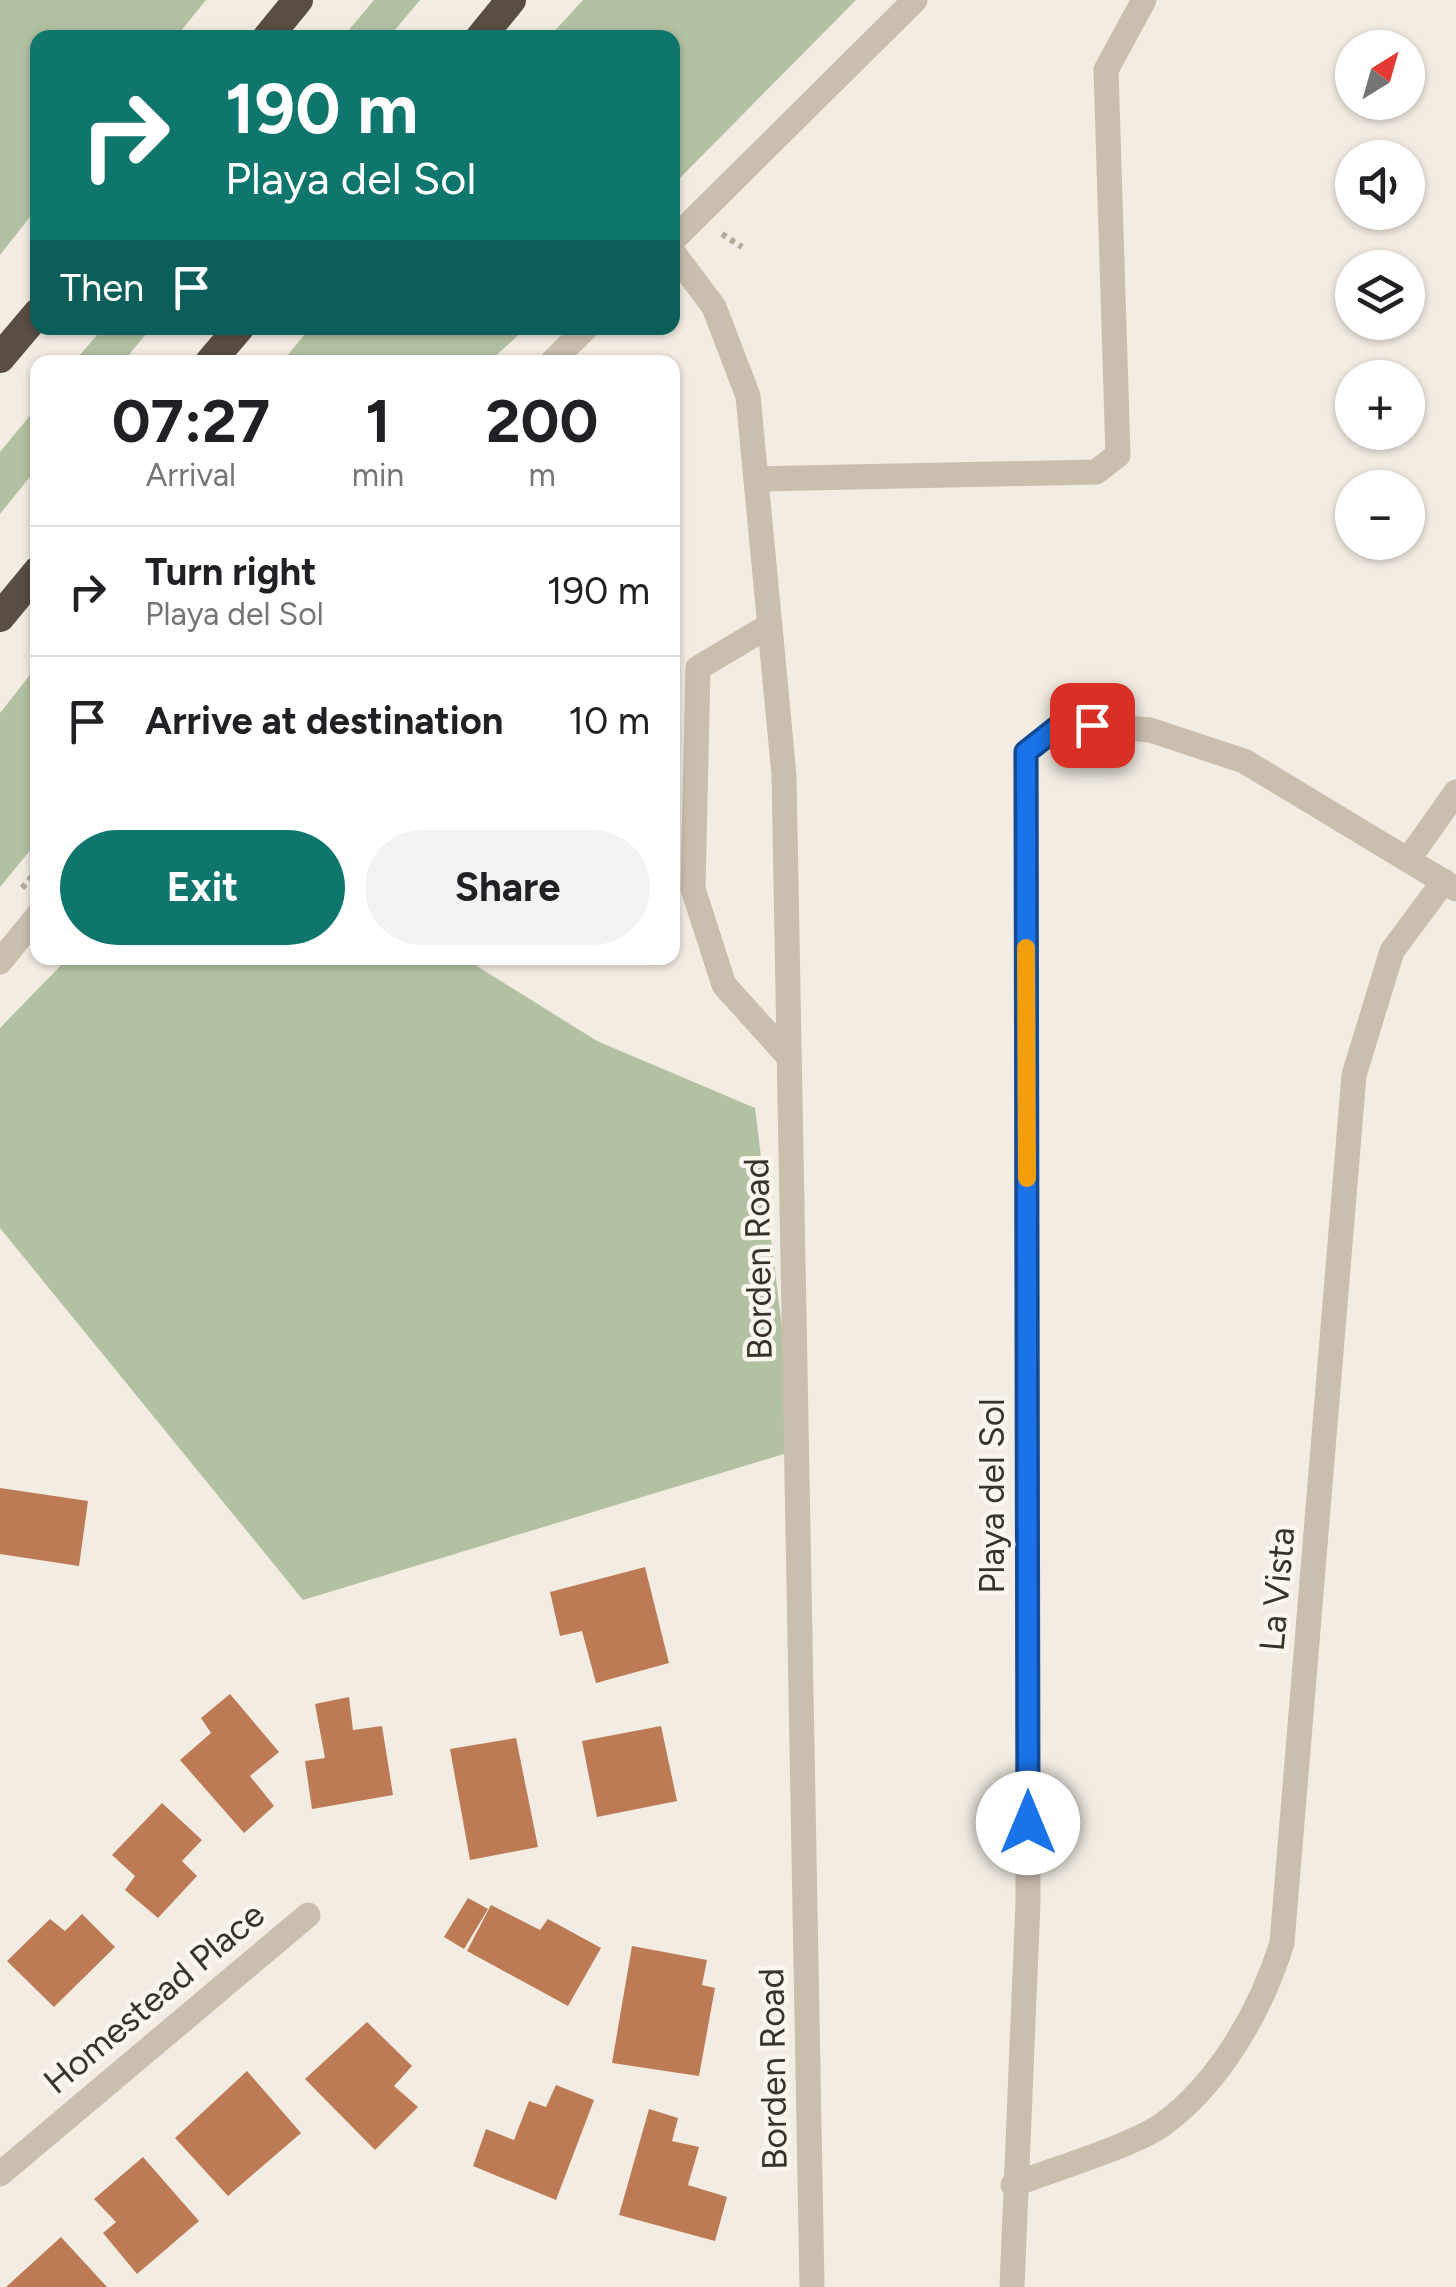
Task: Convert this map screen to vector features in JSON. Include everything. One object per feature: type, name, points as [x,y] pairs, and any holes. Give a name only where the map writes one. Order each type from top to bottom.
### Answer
[{"type":"highway","points":[[273,30],[298,0]]},
{"type":"highway","points":[[487,30],[511,0]]},
{"type":"highway","points":[[0,358],[30,322]]},
{"type":"highway","points":[[216,355],[233,335]]},
{"type":"highway","points":[[0,617],[30,581]]},
{"type":"street","points":[[680,232],[915,0]]},
{"type":"street","points":[[756,479],[1096,472],[1118,455],[1106,70],[1144,0]]},
{"type":"street","name":"Borden Road","points":[[680,262],[714,307],[748,396],[784,776],[812,2287]]},
{"type":"street","points":[[559,355],[579,335]]},
{"type":"street","points":[[770,625],[698,668],[693,889],[724,985],[789,1058]]},
{"type":"street","name":"Playa del Sol","points":[[1012,2287],[1013,2185],[1028,1902],[1026,752],[1064,722],[1150,730],[1244,761],[1408,860]]},
{"type":"street","points":[[1450,885],[1408,860],[1456,792]]},
{"type":"street","name":"La Vista","points":[[1013,2185],[1160,2126],[1207,2084],[1268,1989],[1282,1943],[1354,1075],[1392,951],[1450,885]]},
{"type":"street","points":[[0,962],[30,925]]},
{"type":"street","name":"Homestead Place","points":[[0,2174],[308,1915]]},
{"type":"green space","points":[[0,0],[206,0],[182,30],[30,30],[30,217],[0,255]]},
{"type":"green space","points":[[374,0],[420,0],[395,30],[349,30]]},
{"type":"green space","points":[[583,0],[856,0],[680,178],[680,30],[555,30]]},
{"type":"green space","points":[[97,335],[145,335],[129,355],[80,355]]},
{"type":"green space","points":[[304,335],[518,335],[497,355],[288,355]]},
{"type":"green space","points":[[30,416],[30,477],[0,514],[0,452]]},
{"type":"green space","points":[[30,675],[30,851],[0,887],[0,713]]},
{"type":"green space","points":[[61,965],[475,965],[597,1041],[755,1108],[797,1450],[303,1600],[0,1228],[0,1028]]},
{"type":"building","points":[[0,1488],[88,1501],[79,1566],[0,1554]]},
{"type":"building","points":[[645,1567],[669,1663],[596,1683],[582,1631],[560,1636],[550,1592]]},
{"type":"building","points":[[230,1694],[279,1752],[250,1776],[274,1806],[244,1833],[180,1760],[211,1733],[201,1718]]},
{"type":"building","points":[[349,1697],[353,1730],[382,1726],[393,1795],[312,1809],[305,1761],[325,1758],[315,1704]]},
{"type":"building","points":[[661,1726],[677,1801],[597,1817],[582,1741]]},
{"type":"building","points":[[516,1738],[538,1847],[470,1860],[450,1749]]},
{"type":"building","points":[[162,1803],[202,1840],[182,1861],[197,1876],[158,1918],[125,1890],[135,1876],[112,1855]]},
{"type":"building","points":[[468,1898],[488,1909],[464,1949],[444,1937]]},
{"type":"building","points":[[491,1905],[540,1930],[548,1919],[601,1948],[568,2006],[467,1951]]},
{"type":"building","points":[[82,1914],[115,1947],[54,2007],[7,1961],[50,1919],[65,1931]]},
{"type":"building","points":[[632,1946],[707,1960],[702,1985],[715,1988],[699,2076],[612,2063]]},
{"type":"building","points":[[367,2022],[412,2066],[394,2086],[418,2107],[375,2150],[305,2079]]},
{"type":"building","points":[[247,2071],[301,2133],[228,2196],[175,2138]]},
{"type":"building","points":[[556,2085],[594,2100],[556,2200],[473,2166],[486,2129],[514,2140],[529,2101],[546,2107]]},
{"type":"building","points":[[649,2109],[678,2118],[672,2141],[699,2147],[688,2185],[727,2197],[715,2241],[619,2215]]},
{"type":"building","points":[[143,2157],[199,2221],[137,2274],[103,2233],[116,2222],[94,2199]]},
{"type":"building","points":[[61,2237],[107,2287],[6,2287]]},
{"type":"slow traffic","points":[[1026,948],[1027,1178]]},
{"type":"route","points":[[1028,1823],[1026,752],[1064,722],[1092,725]]}]
